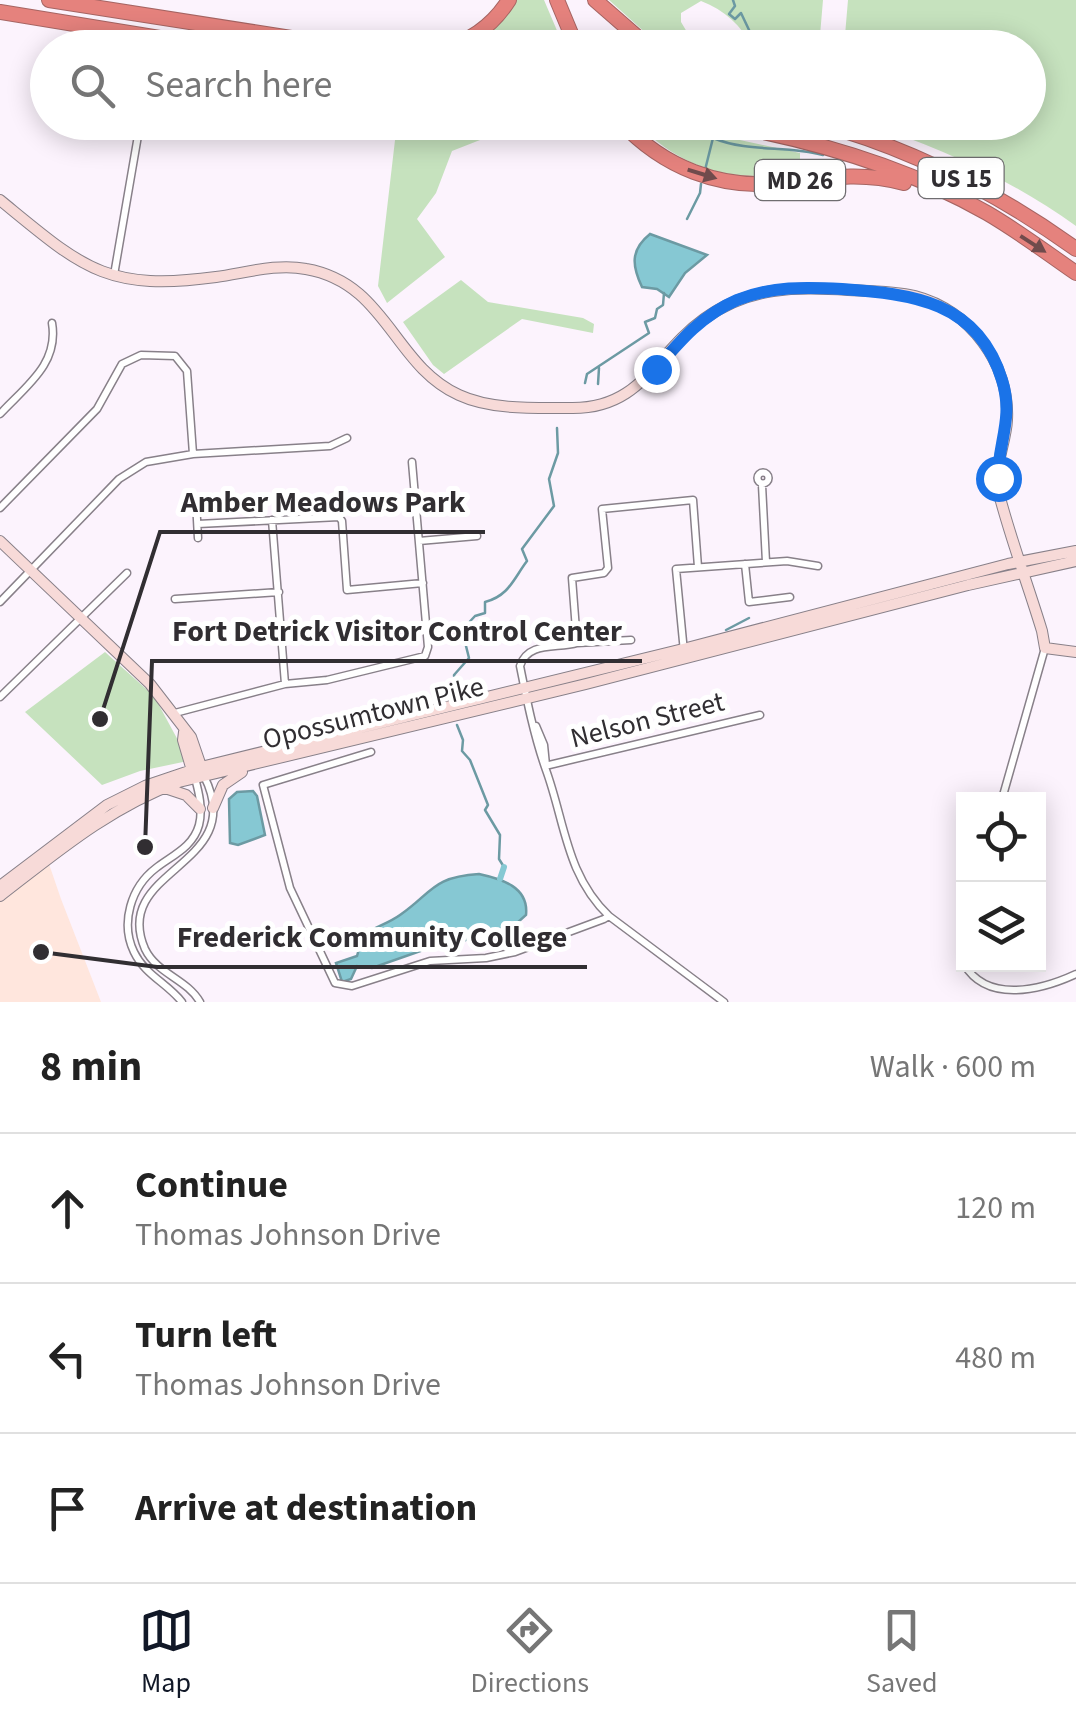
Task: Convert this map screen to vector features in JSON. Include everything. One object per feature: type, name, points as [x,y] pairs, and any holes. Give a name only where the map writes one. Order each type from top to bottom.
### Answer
[{"type":"highway","points":[[49,0],[240,30]]},
{"type":"highway","points":[[482,30],[508,0]]},
{"type":"highway","points":[[557,0],[570,30]]},
{"type":"highway","points":[[595,0],[629,30]]},
{"type":"highway","points":[[0,12],[111,30]]},
{"type":"highway","name":"MD 26","points":[[642,140],[661,156],[711,178],[756,184],[833,175],[874,176],[902,182],[990,214]]},
{"type":"highway","name":"US 15","points":[[795,140],[915,178],[990,214],[1076,273]]},
{"type":"highway","name":"US 15","points":[[870,140],[981,188],[1076,249]]},
{"type":"main road","points":[[0,200],[76,260],[114,276],[154,283],[289,267],[319,272],[364,295],[426,374],[454,393],[484,403],[574,408],[604,404],[627,394],[647,378],[696,325],[745,297],[776,289],[805,287],[914,296],[956,315],[990,352],[1006,394],[1004,504],[1030,594],[1028,601],[1045,648],[1076,652]]},
{"type":"main road","points":[[0,542],[150,684],[174,713],[198,773]]},
{"type":"main road","name":"Opossumtown Pike","points":[[0,896],[89,827],[198,773],[261,762],[1076,551]]},
{"type":"main road","name":"Opossumtown Pike","points":[[1022,567],[1076,562]]},
{"type":"main road","name":"Opossumtown Pike","points":[[0,886],[108,805],[145,786],[526,694]]},
{"type":"main road","points":[[214,808],[226,781],[261,762]]},
{"type":"main road","points":[[164,788],[186,794],[200,809]]},
{"type":"street","points":[[114,276],[137,140]]},
{"type":"street","points":[[0,414],[47,364],[56,342],[52,323]]},
{"type":"street","points":[[0,508],[97,408],[122,364],[141,355],[175,356],[186,371],[193,454]]},
{"type":"street","points":[[0,602],[134,468],[156,458],[330,446],[346,438]]},
{"type":"street","points":[[174,713],[285,684],[327,680],[424,656],[428,650],[412,462]]},
{"type":"street","points":[[762,485],[766,562]]},
{"type":"street","points":[[577,642],[572,578],[604,573],[608,568],[602,508],[692,500],[698,567]]},
{"type":"street","points":[[196,501],[198,538]]},
{"type":"street","points":[[198,524],[341,518],[348,590],[422,584]]},
{"type":"street","points":[[272,520],[285,684]]},
{"type":"street","points":[[419,540],[477,536]]},
{"type":"street","points":[[685,654],[676,569],[787,560],[818,566]]},
{"type":"street","points":[[745,564],[750,616]]},
{"type":"street","points":[[0,697],[127,573]]},
{"type":"street","points":[[175,598],[278,592]]},
{"type":"street","points":[[749,602],[790,598]]},
{"type":"street","points":[[630,640],[577,642],[526,653],[520,666],[534,725],[540,730],[545,766],[571,860],[592,897],[609,916],[724,1002]]},
{"type":"street","points":[[1004,792],[1045,648]]},
{"type":"street","name":"Nelson Street","points":[[545,766],[760,714]]},
{"type":"street","points":[[371,752],[263,785],[294,900],[329,975],[340,986],[352,986],[430,961],[515,952],[609,916]]},
{"type":"street","points":[[198,773],[214,808],[210,833],[201,848],[146,898],[141,916],[142,936],[156,964],[192,990],[200,1002]]},
{"type":"street","points":[[182,1002],[146,971],[134,953],[128,933],[132,899],[146,877],[184,850],[198,828],[198,773]]},
{"type":"street","points":[[160,866],[168,878]]},
{"type":"street","points":[[969,972],[978,987],[1003,999],[1027,996],[1076,974]]},
{"type":"shaded area","points":[[49,864],[101,1002],[0,1002],[0,901]]},
{"type":"green space","points":[[515,0],[544,0],[557,30],[493,30]]},
{"type":"green space","points":[[609,0],[823,0],[820,30],[741,30],[718,9],[701,1],[681,13],[686,30],[642,30]]},
{"type":"green space","points":[[848,0],[1076,0],[1076,226],[974,166],[912,140],[1046,140],[1046,30],[845,30]]},
{"type":"green space","points":[[395,140],[480,140],[452,151],[436,193],[417,219],[445,257],[387,303],[378,286]]},
{"type":"green space","points":[[655,140],[740,140],[800,153],[800,171],[733,174],[692,163]]},
{"type":"green space","points":[[461,280],[488,302],[583,318],[594,324],[593,333],[522,319],[444,374],[433,365],[403,322]]},
{"type":"green space","points":[[105,652],[154,696],[186,755],[183,762],[140,771],[102,785],[25,712]]},
{"type":"water","points":[[650,234],[707,255],[685,273],[669,297],[657,289],[642,287],[636,272],[636,252]]},
{"type":"water","points":[[253,791],[265,835],[238,845],[230,843],[229,799],[237,792]]},
{"type":"water","points":[[479,874],[519,891],[526,915],[516,924],[447,946],[429,948],[372,968],[357,966],[351,979],[342,982],[336,963],[357,956],[363,935],[400,915],[442,882]]},
{"type":"waterway","points":[[733,0],[735,6],[729,14],[735,19],[741,13],[749,30]]},
{"type":"waterway","points":[[705,170],[712,140]]},
{"type":"waterway","points":[[719,140],[823,155]]},
{"type":"waterway","points":[[687,219],[701,184]]},
{"type":"waterway","points":[[585,383],[587,374],[649,333],[645,322],[655,318],[657,309],[663,305],[664,293]]},
{"type":"waterway","points":[[598,384],[599,368]]},
{"type":"waterway","points":[[456,694],[454,675],[469,658],[462,630],[475,616],[485,613],[485,602],[510,586],[527,561],[522,549],[554,506],[549,479],[558,453],[557,428]]},
{"type":"waterway","points":[[726,630],[749,618]]},
{"type":"waterway","points":[[457,725],[463,740],[462,751],[470,760],[488,805],[485,810],[500,835],[499,859],[504,867]]},
{"type":"waterway","points":[[500,879],[504,867]]},
{"type":"waterway","points":[[512,925],[522,946]]},
{"type":"place","name":"Amber Meadows Park","points":[[100,719]]},
{"type":"place","name":"Fort Detrick Visitor Control Center","points":[[145,847]]},
{"type":"place","name":"Frederick Community College","points":[[41,952]]},
{"type":"route","points":[[656,369],[696,325],[726,306],[756,294],[814,287],[922,298],[949,310],[971,328],[990,352],[1002,377],[1007,420],[998,478]]}]
